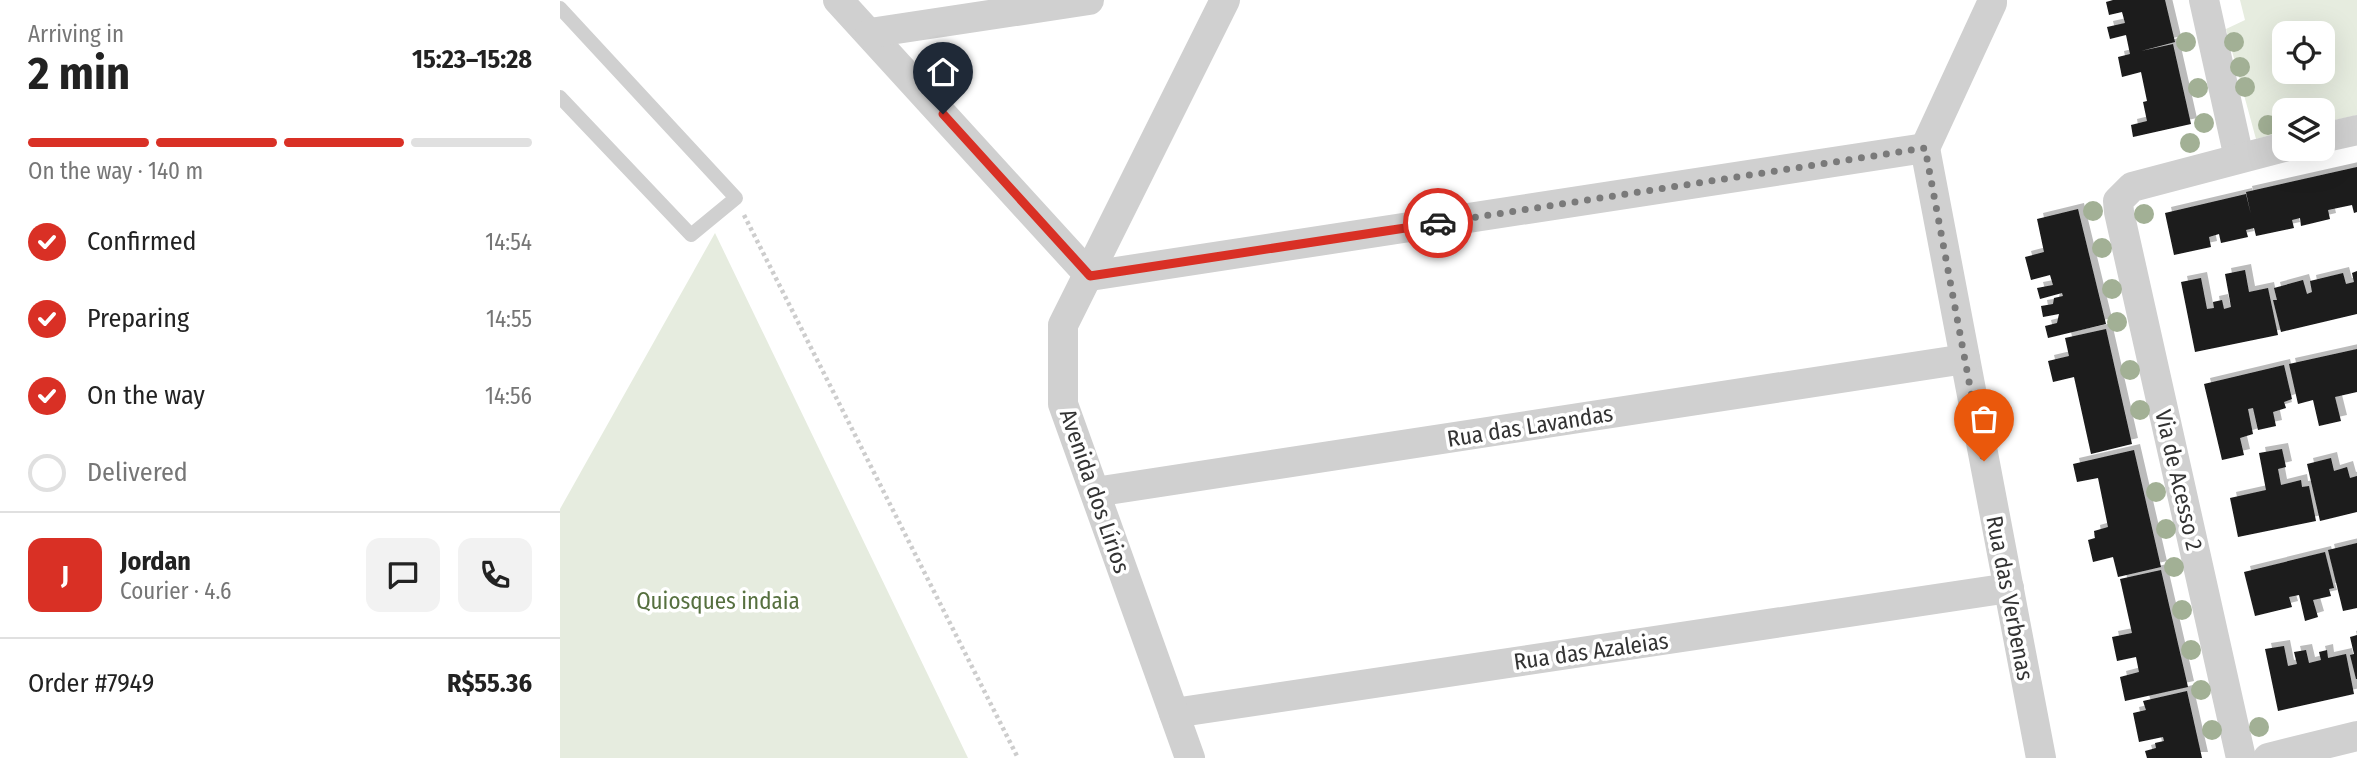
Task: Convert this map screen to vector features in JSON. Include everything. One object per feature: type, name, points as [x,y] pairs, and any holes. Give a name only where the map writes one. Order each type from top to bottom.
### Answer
[{"type":"street","points":[[838,0],[1090,276],[1925,148],[1992,0]]},
{"type":"street","points":[[870,33],[1089,0]]},
{"type":"street","name":"Avenida dos Lírios","points":[[1190,758],[1063,404],[1063,325],[1090,276],[1225,0]]},
{"type":"street","points":[[2204,0],[2239,158],[2272,150]]},
{"type":"street","points":[[2335,135],[2357,130]]},
{"type":"street","name":"Rua das Verbenas","points":[[1925,148],[2041,758]]},
{"type":"street","name":"Via de Acesso 2","points":[[2239,158],[2132,187],[2118,201],[2241,758]]},
{"type":"street","name":"Rua das Lavandas","points":[[1095,492],[1965,359]]},
{"type":"street","name":"Rua das Azaleias","points":[[1174,713],[2009,588]]},
{"type":"street","points":[[2268,758],[2357,736]]},
{"type":"lane","points":[[560,8],[736,198],[691,235],[560,97]]},
{"type":"path","points":[[736,198],[1018,758]]},
{"type":"green space","points":[[2240,0],[2357,0],[2357,115],[2335,120],[2335,98],[2272,98],[2272,135],[2256,139],[2226,29],[2245,20]]},
{"type":"green space","name":"Quiosques indaia","points":[[715,233],[968,758],[560,758],[560,509]]},
{"type":"building","points":[[2165,0],[2175,42],[2141,51],[2173,44],[2191,124],[2133,137],[2131,125],[2147,121],[2143,102],[2147,101],[2141,72],[2122,77],[2118,57],[2130,54],[2126,35],[2110,39],[2107,27],[2125,23],[2122,12],[2109,15],[2106,2]]},
{"type":"building","points":[[2357,167],[2357,212],[2354,213],[2352,205],[2328,210],[2330,219],[2301,226],[2300,218],[2292,220],[2294,228],[2256,236],[2254,228],[2246,230],[2248,237],[2221,243],[2219,234],[2209,237],[2211,247],[2174,255],[2165,213],[2246,194],[2251,215],[2246,192]]},
{"type":"building","points":[[2078,209],[2106,324],[2048,338],[2045,326],[2057,323],[2059,314],[2043,317],[2041,306],[2053,304],[2054,298],[2063,296],[2062,293],[2040,299],[2037,288],[2053,285],[2050,275],[2031,280],[2025,257],[2044,252],[2037,219]]},
{"type":"building","points":[[2245,270],[2249,292],[2268,288],[2278,335],[2195,352],[2181,282],[2201,278],[2207,309],[2214,308],[2213,302],[2222,300],[2224,309],[2231,307],[2225,274]]},
{"type":"building","points":[[2357,271],[2357,314],[2281,332],[2273,300],[2277,300],[2274,288],[2303,280],[2307,294],[2312,292],[2310,281],[2343,273],[2346,284],[2354,282],[2352,273]]},
{"type":"building","points":[[2106,329],[2132,444],[2091,454],[2074,377],[2053,382],[2048,361],[2069,356],[2065,338]]},
{"type":"building","points":[[2357,349],[2357,392],[2335,397],[2341,421],[2319,426],[2313,400],[2298,404],[2289,364]]},
{"type":"building","points":[[2284,365],[2292,399],[2284,402],[2286,408],[2273,412],[2276,426],[2258,430],[2253,408],[2248,409],[2253,434],[2240,438],[2244,455],[2222,460],[2204,384]]},
{"type":"building","points":[[2282,449],[2286,467],[2278,469],[2281,485],[2301,480],[2302,487],[2309,486],[2316,521],[2238,537],[2230,498],[2266,490],[2259,453]]},
{"type":"building","points":[[2134,450],[2161,567],[2118,577],[2113,557],[2093,562],[2088,540],[2095,538],[2094,531],[2108,527],[2098,478],[2077,482],[2073,464]]},
{"type":"building","points":[[2331,458],[2334,471],[2347,467],[2350,478],[2357,476],[2357,512],[2320,521],[2307,464]]},
{"type":"building","points":[[2357,543],[2357,608],[2343,611],[2328,550]]},
{"type":"building","points":[[2325,552],[2334,588],[2329,589],[2331,596],[2313,600],[2318,617],[2305,621],[2299,595],[2289,597],[2292,607],[2255,616],[2244,572]]},
{"type":"building","points":[[2161,570],[2188,687],[2125,701],[2120,677],[2139,672],[2136,657],[2117,661],[2112,637],[2132,633],[2120,579]]},
{"type":"building","points":[[2357,635],[2356,679],[2350,655],[2354,654],[2350,637]]},
{"type":"building","points":[[2284,646],[2288,666],[2297,664],[2294,652],[2306,650],[2309,663],[2321,660],[2319,652],[2327,650],[2328,658],[2346,654],[2354,694],[2278,711],[2265,649]]},
{"type":"building","points":[[2187,691],[2202,758],[2147,758],[2145,751],[2156,748],[2155,743],[2164,741],[2163,737],[2139,742],[2133,713],[2146,710],[2143,701]]},
{"type":"way so far","points":[[1438,223],[1925,148],[1984,461]]},
{"type":"route","points":[[943,114],[1090,276],[1438,223]]}]
